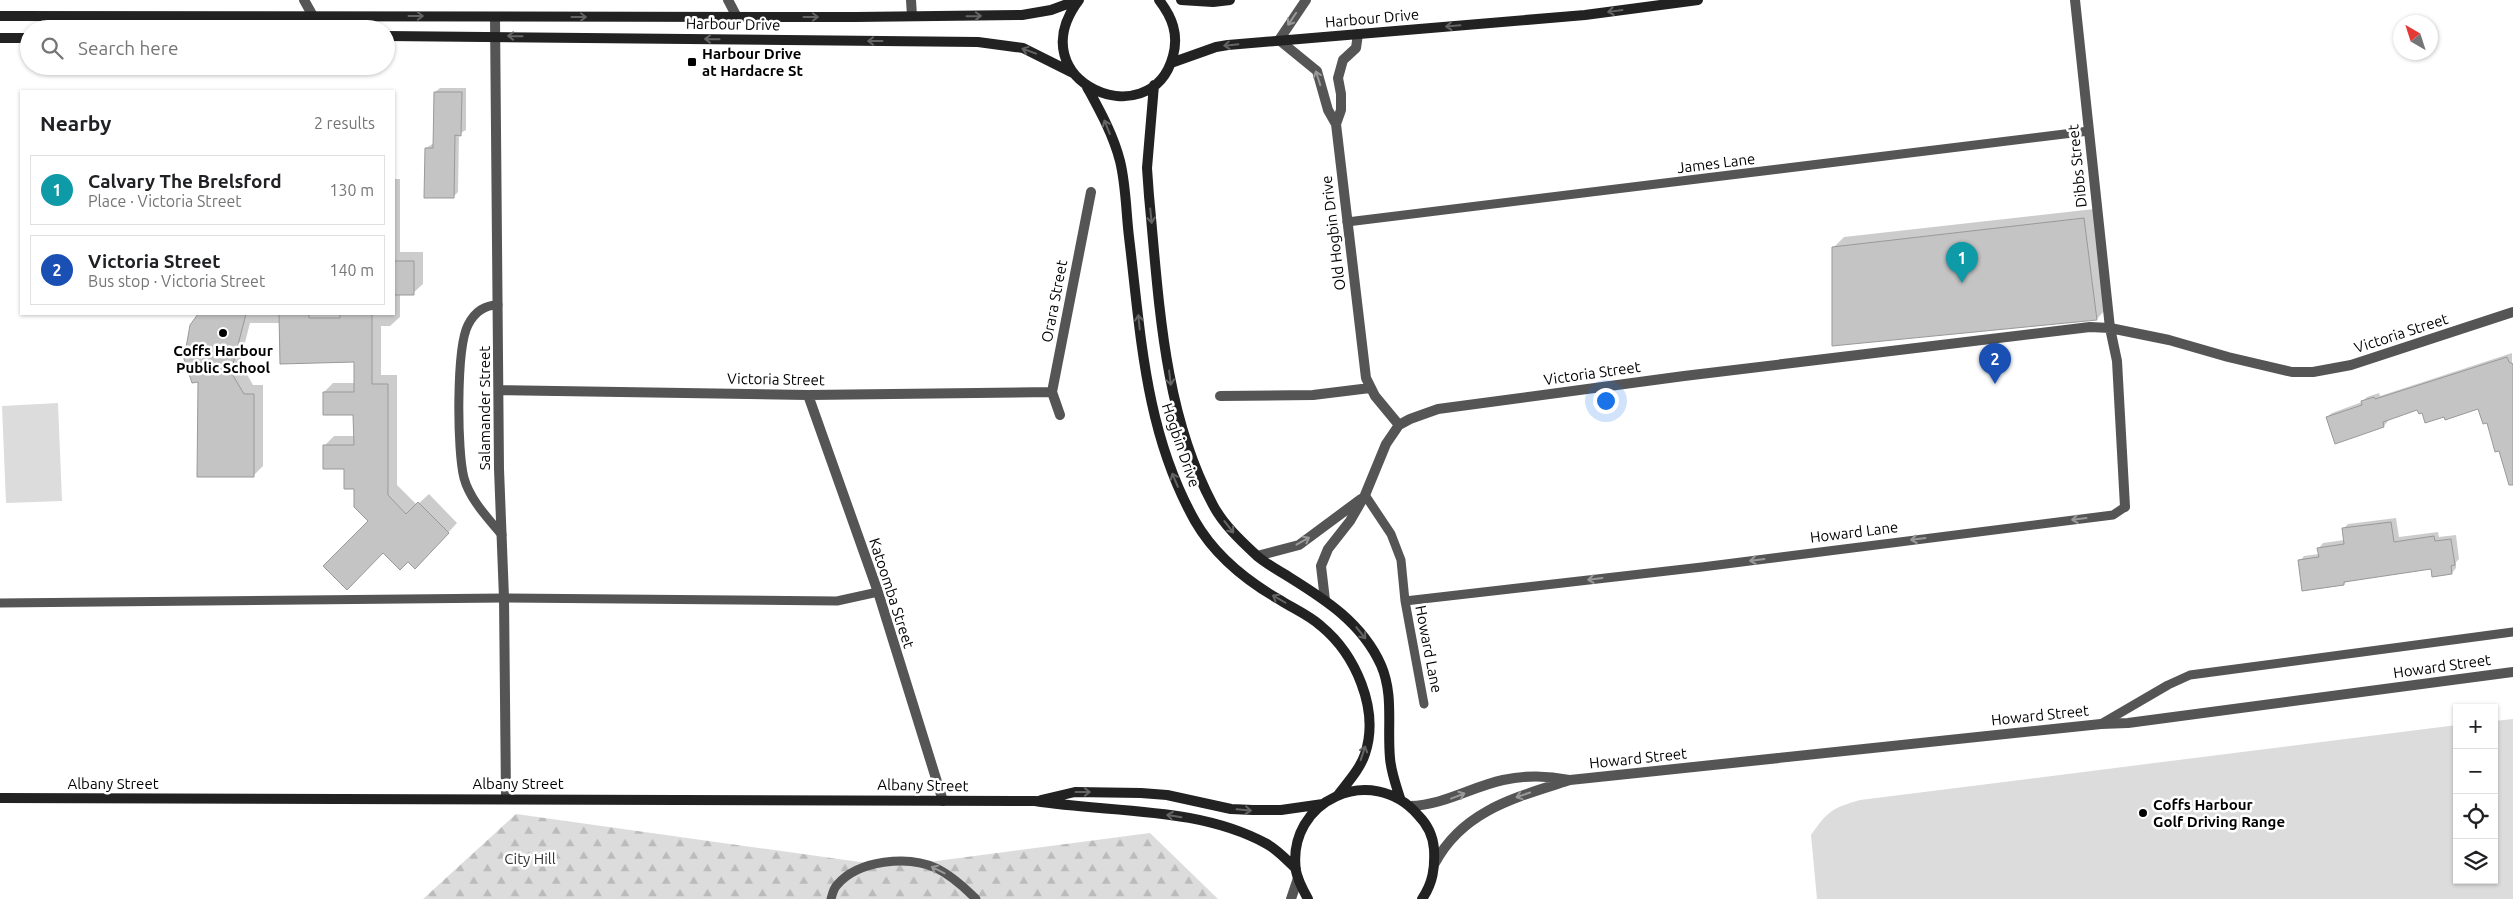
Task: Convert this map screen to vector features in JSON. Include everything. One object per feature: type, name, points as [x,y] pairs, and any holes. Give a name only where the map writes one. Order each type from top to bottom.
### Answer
[{"type":"street","points":[[304,0],[313,16]]},
{"type":"street","points":[[728,0],[737,17]]},
{"type":"street","points":[[912,0],[912,16]]},
{"type":"street","points":[[1079,0],[1070,12],[1064,27],[1063,43],[1066,58],[1073,73],[1087,87],[1103,94],[1120,97],[1138,94],[1154,85],[1171,63],[1176,46],[1175,29],[1168,12],[1159,0]]},
{"type":"street","name":"Harbour Drive","points":[[0,16],[737,17],[1022,15],[1051,10],[1079,0]]},
{"type":"street","points":[[1181,0],[1213,2],[1230,0]]},
{"type":"street","points":[[1306,0],[1280,40],[1316,71],[1328,110],[1336,124]]},
{"type":"street","name":"Harbour Drive","points":[[1171,63],[1216,46],[1586,15],[1698,0]]},
{"type":"street","name":"Dibbs Street","points":[[2075,0],[2110,328]]},
{"type":"street","name":"Salamander Street","points":[[495,17],[506,798]]},
{"type":"street","name":"Old Hogbin Drive","points":[[1358,34],[1356,48],[1343,60],[1338,78],[1341,110],[1336,124],[1346,222],[1366,378],[1370,388],[1399,425]]},
{"type":"street","name":"Harbour Drive","points":[[395,36],[978,42],[1023,48],[1073,73]]},
{"type":"street","points":[[0,38],[20,38]]},
{"type":"street","name":"Hogbin Drive","points":[[1154,85],[1147,168],[1171,386],[1188,450],[1214,506],[1232,531],[1257,556],[1325,600],[1356,626],[1371,646],[1382,666],[1391,714],[1390,758],[1400,798]]},
{"type":"street","name":"Hogbin Drive","points":[[1087,87],[1104,119],[1121,165],[1146,382],[1169,466],[1181,494],[1202,533],[1219,555],[1238,573],[1320,625],[1338,642],[1360,680],[1369,726],[1365,753],[1354,774],[1338,795]]},
{"type":"street","name":"Orara Street","points":[[1052,392],[1091,192]]},
{"type":"street","name":"Victoria Street","points":[[1399,425],[1438,408],[2090,327],[2110,328],[2169,340],[2228,357],[2292,372],[2313,372],[2351,365],[2513,312]]},
{"type":"street","name":"Howard Lane","points":[[2110,328],[2117,361],[2125,507]]},
{"type":"street","points":[[1220,396],[1313,395],[1370,388]]},
{"type":"street","name":"Victoria Street","points":[[499,390],[808,395],[1052,392]]},
{"type":"street","points":[[1052,392],[1060,415]]},
{"type":"street","name":"Katoomba Street","points":[[808,395],[878,592],[943,801]]},
{"type":"street","points":[[1325,600],[1321,566],[1328,549],[1350,521],[1365,495],[1386,444],[1399,425]]},
{"type":"street","points":[[1257,556],[1299,545],[1365,495]]},
{"type":"street","name":"Howard Street","points":[[1435,863],[1450,839],[1477,816],[1498,804],[1570,780],[2101,724],[2128,724],[2513,672]]},
{"type":"street","name":"Howard Street","points":[[1410,806],[1427,805],[1448,800],[1510,779],[1544,776],[1570,780]]},
{"type":"street","points":[[1291,899],[1297,873],[1296,851],[1301,833],[1310,817],[1323,804],[1338,795],[1366,790],[1380,791],[1400,798],[1410,806],[1427,828],[1433,842],[1435,863],[1425,896]]},
{"type":"street","name":"Albany Street","points":[[1035,801],[1075,792],[1167,794],[1231,808],[1253,810],[1281,810],[1323,804]]},
{"type":"street","name":"Albany Street","points":[[0,798],[1035,801],[1075,808],[1172,815],[1215,825],[1243,833],[1268,845],[1297,873]]},
{"type":"street","points":[[1297,873],[1308,899]]},
{"type":"lane","name":"James Lane","points":[[1346,222],[2089,132]]},
{"type":"lane","points":[[498,305],[486,307],[479,311],[470,320],[464,334],[461,366],[460,424],[461,465],[466,484],[473,498],[502,536]]},
{"type":"lane","name":"Howard Lane","points":[[1365,495],[1391,534],[1401,560],[1405,601],[1424,704]]},
{"type":"lane","name":"Howard Lane","points":[[1405,601],[1702,567],[2113,515],[2125,507]]},
{"type":"lane","points":[[0,603],[504,598],[837,601],[878,592]]},
{"type":"lane","points":[[2101,724],[2168,685],[2190,675],[2513,632]]},
{"type":"lane","points":[[831,899],[836,885],[853,873],[874,864],[897,862],[921,863],[937,868],[960,884],[976,899]]},
{"type":"green space","points":[[58,403],[62,501],[6,503],[2,406]]},
{"type":"green space","name":"Coffs Harbour Golf Driving Range","points":[[2513,719],[2513,899],[1817,899],[1811,835],[1831,811],[1860,800],[2453,726],[2453,884],[2498,884],[2498,721]]},
{"type":"green space","name":"City Hill","points":[[516,814],[874,864],[921,863],[1150,833],[1218,899],[423,899]]},
{"type":"building","points":[[434,92],[462,92],[461,136],[455,135],[454,198],[424,198],[425,148],[433,148]]},
{"type":"building","points":[[2084,218],[2097,320],[1832,346],[1832,247]]},
{"type":"building","points":[[395,261],[414,261],[414,295],[395,295]]},
{"type":"building","points":[[197,315],[246,315],[231,372],[244,394],[254,394],[254,477],[197,477],[198,382],[192,383],[184,359],[190,325]]},
{"type":"building","points":[[279,315],[309,315],[309,318],[340,318],[340,315],[372,315],[372,384],[388,384],[388,495],[406,514],[418,502],[449,533],[415,569],[408,562],[400,570],[383,553],[347,590],[323,566],[368,521],[354,507],[354,489],[344,489],[344,469],[323,469],[323,445],[354,445],[353,415],[323,415],[323,392],[354,392],[354,362],[280,364]]},
{"type":"building","points":[[2507,357],[2509,362],[2513,364],[2513,485],[2509,485],[2499,451],[2495,452],[2487,423],[2483,424],[2478,409],[2445,420],[2444,417],[2425,423],[2422,413],[2419,414],[2417,410],[2383,422],[2384,427],[2335,444],[2326,417],[2362,405],[2361,401],[2374,397],[2375,399]]},
{"type":"building","points":[[2391,522],[2394,542],[2434,536],[2435,541],[2451,539],[2455,565],[2451,566],[2452,574],[2432,577],[2431,569],[2344,582],[2344,585],[2302,591],[2298,560],[2319,557],[2317,548],[2344,544],[2342,528]]},
{"type":"place","name":"Harbour Drive at Hardacre St","points":[[692,62]]},
{"type":"place","name":"Calvary The Brelsford","points":[[1962,283]]},
{"type":"place","name":"Coffs Harbour Public School","points":[[223,333]]},
{"type":"place","name":"Victoria Street","points":[[1995,384]]},
{"type":"place","name":"Coffs Harbour Golf Driving Range","points":[[2143,813]]}]
